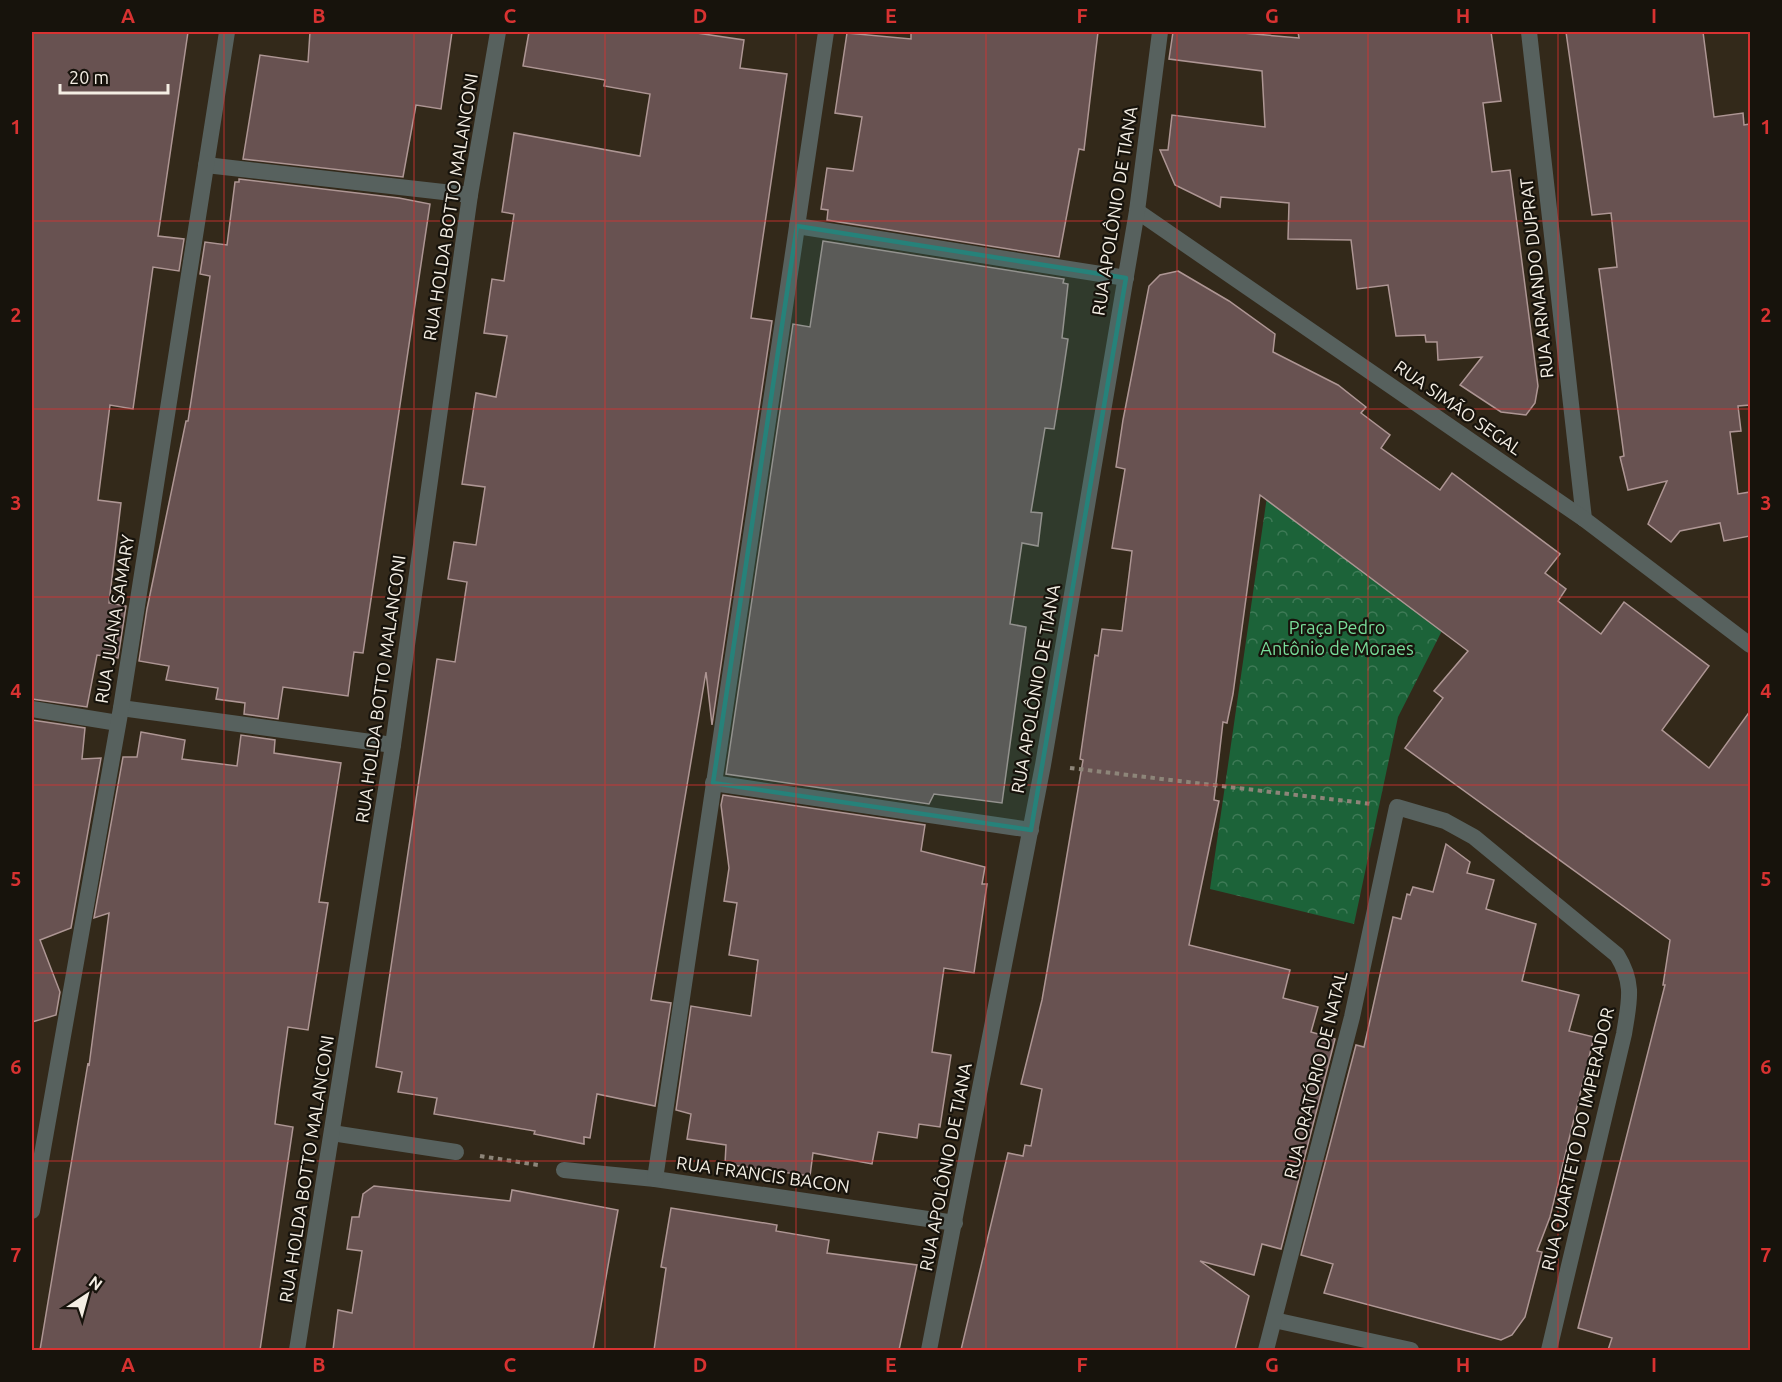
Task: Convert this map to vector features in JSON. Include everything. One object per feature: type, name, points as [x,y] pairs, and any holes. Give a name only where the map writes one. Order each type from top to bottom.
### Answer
[{"type":"street","name":"RUA JUANA SAMARY","points":[[32,1211],[41,1144],[120,716],[227,32]]},
{"type":"street","name":"RUA HOLDA BOTTO MALANCONI","points":[[297,1350],[393,744],[470,195],[498,32]]},
{"type":"street","points":[[655,1179],[826,32]]},
{"type":"street","name":"RUA APOLÔNIO DE TIANA","points":[[929,1350],[956,1223],[1043,765],[1137,211],[1160,32]]},
{"type":"street","name":"RUA ARMANDO DUPRAT","points":[[1529,32],[1584,519]]},
{"type":"street","points":[[206,165],[470,195]]},
{"type":"street","name":"RUA SIMÃO SEGAL","points":[[1137,211],[1584,519],[1750,645]]},
{"type":"street","points":[[797,226],[1126,278]]},
{"type":"street","points":[[32,709],[393,744]]},
{"type":"street","points":[[713,783],[1031,830]]},
{"type":"street","name":"RUA ORATÓRIO DE NATAL","points":[[1266,1350],[1352,1017],[1397,807]]},
{"type":"street","name":"RUA QUARTETO DO IMPERADOR","points":[[1397,807],[1446,821],[1474,837],[1617,955],[1628,972],[1630,999],[1624,1034],[1549,1350]]},
{"type":"street","points":[[32,1125],[41,1144]]},
{"type":"street","points":[[332,1133],[456,1152]]},
{"type":"street","name":"RUA FRANCIS BACON","points":[[564,1170],[655,1179],[956,1223]]},
{"type":"street","points":[[1274,1320],[1412,1350]]},
{"type":"path","points":[[1043,765],[1397,807]]},
{"type":"path","points":[[456,1152],[564,1170]]},
{"type":"highlighted area","points":[[797,226],[1126,278],[1031,830],[713,783]]},
{"type":"green space","name":"Praça Pedro Antônio de Moraes","points":[[1271,469],[1452,611],[1398,717],[1354,924],[1210,889]]},
{"type":"building","points":[[32,32],[188,32],[158,236],[184,239],[179,271],[153,267],[133,409],[110,405],[98,500],[121,503],[109,603],[126,606],[118,658],[97,655],[87,707],[32,699]]},
{"type":"building","points":[[310,32],[452,32],[441,109],[416,105],[403,177],[243,159],[260,55],[308,62]]},
{"type":"building","points":[[529,32],[690,32],[744,40],[740,68],[787,74],[751,318],[772,321],[712,725],[706,672],[651,1000],[671,1003],[655,1106],[597,1094],[590,1138],[584,1137],[584,1144],[534,1134],[535,1131],[434,1114],[437,1098],[398,1092],[402,1072],[376,1067],[437,659],[455,662],[467,582],[448,579],[454,542],[476,545],[485,487],[462,484],[476,393],[496,397],[507,336],[484,333],[492,279],[504,281],[514,214],[502,212],[514,133],[640,156],[650,94],[604,86],[605,80],[523,66]]},
{"type":"building","points":[[911,32],[1098,32],[1084,150],[1079,149],[1059,257],[827,220],[828,210],[821,209],[827,168],[853,171],[862,117],[835,113],[847,33],[911,39]]},
{"type":"building","points":[[1173,32],[1231,32],[1299,38],[1298,32],[1491,32],[1501,101],[1483,103],[1492,172],[1510,170],[1538,386],[1535,403],[1526,415],[1501,412],[1460,385],[1482,357],[1438,360],[1437,342],[1426,342],[1425,335],[1396,336],[1388,285],[1357,289],[1351,240],[1288,239],[1289,203],[1221,197],[1220,207],[1175,185],[1160,150],[1168,150],[1172,115],[1265,127],[1262,71],[1169,59]]},
{"type":"building","points":[[1566,32],[1703,32],[1714,117],[1743,113],[1744,125],[1750,124],[1750,405],[1738,406],[1741,431],[1730,432],[1738,494],[1750,492],[1750,536],[1724,541],[1720,523],[1680,531],[1671,542],[1648,524],[1667,481],[1628,490],[1620,457],[1624,456],[1599,269],[1617,267],[1611,213],[1592,215]]},
{"type":"building","points":[[239,179],[399,198],[430,204],[363,653],[354,652],[348,696],[283,687],[278,719],[244,714],[245,703],[216,699],[218,688],[166,680],[169,666],[139,661],[147,609],[186,421],[188,421],[210,276],[200,274],[205,242],[227,245],[235,182],[239,182]]},
{"type":"building","points":[[823,241],[1064,279],[1063,283],[1068,284],[1062,338],[1068,339],[1061,386],[1054,429],[1045,428],[1031,512],[1042,513],[1038,546],[1022,543],[1010,624],[1026,627],[1002,803],[934,794],[929,804],[726,774],[793,324],[810,327]]},
{"type":"building","points":[[1178,271],[1229,301],[1275,334],[1273,352],[1338,385],[1366,407],[1361,413],[1390,435],[1381,448],[1440,490],[1452,473],[1560,554],[1545,573],[1566,589],[1558,601],[1601,634],[1624,602],[1709,666],[1662,730],[1709,768],[1750,711],[1750,1350],[1608,1350],[1612,1338],[1578,1328],[1665,985],[1663,985],[1670,940],[1405,748],[1443,698],[1434,691],[1468,651],[1260,495],[1233,694],[1227,723],[1223,722],[1214,800],[1219,801],[1189,945],[1290,970],[1283,998],[1318,1007],[1311,1032],[1335,1039],[1281,1249],[1262,1244],[1254,1275],[1200,1261],[1249,1296],[1235,1350],[961,1350],[1008,1153],[1023,1156],[1025,1145],[1031,1146],[1042,1089],[1021,1084],[1042,1000],[1057,914],[1083,760],[1080,759],[1095,655],[1098,656],[1102,629],[1122,631],[1132,551],[1112,548],[1125,469],[1116,467],[1123,420],[1149,286],[1160,275]]},
{"type":"building","points":[[32,720],[85,728],[82,759],[101,758],[71,928],[40,940],[60,992],[56,1015],[32,1022]]},
{"type":"building","points":[[141,732],[185,740],[182,759],[237,766],[241,735],[275,740],[274,753],[341,763],[319,902],[328,903],[308,1030],[288,1027],[279,1092],[275,1124],[293,1127],[260,1350],[40,1350],[88,1063],[89,1066],[109,913],[94,918],[123,757],[137,757]]},
{"type":"building","points":[[723,795],[925,825],[921,851],[985,867],[982,884],[987,884],[974,973],[944,968],[932,1052],[951,1055],[940,1127],[919,1124],[917,1138],[878,1132],[872,1164],[813,1153],[810,1176],[725,1164],[726,1145],[687,1139],[691,1114],[676,1110],[691,1006],[751,1016],[758,960],[729,955],[737,903],[724,901],[729,868],[721,805]]},
{"type":"building","points":[[1446,844],[1470,862],[1467,873],[1494,880],[1486,909],[1536,924],[1522,981],[1579,995],[1569,1031],[1594,1037],[1550,1217],[1537,1251],[1542,1252],[1525,1317],[1512,1335],[1501,1340],[1324,1293],[1333,1264],[1301,1255],[1356,1045],[1364,1047],[1393,917],[1401,919],[1407,894],[1410,895],[1413,887],[1433,892]]},
{"type":"building","points":[[374,1186],[510,1201],[512,1190],[618,1210],[593,1350],[333,1350],[338,1310],[352,1313],[362,1251],[347,1249],[352,1217],[359,1217],[363,1194]]},
{"type":"building","points":[[671,1208],[777,1225],[776,1231],[829,1240],[827,1253],[917,1265],[899,1350],[654,1350],[666,1268],[661,1267]]}]
